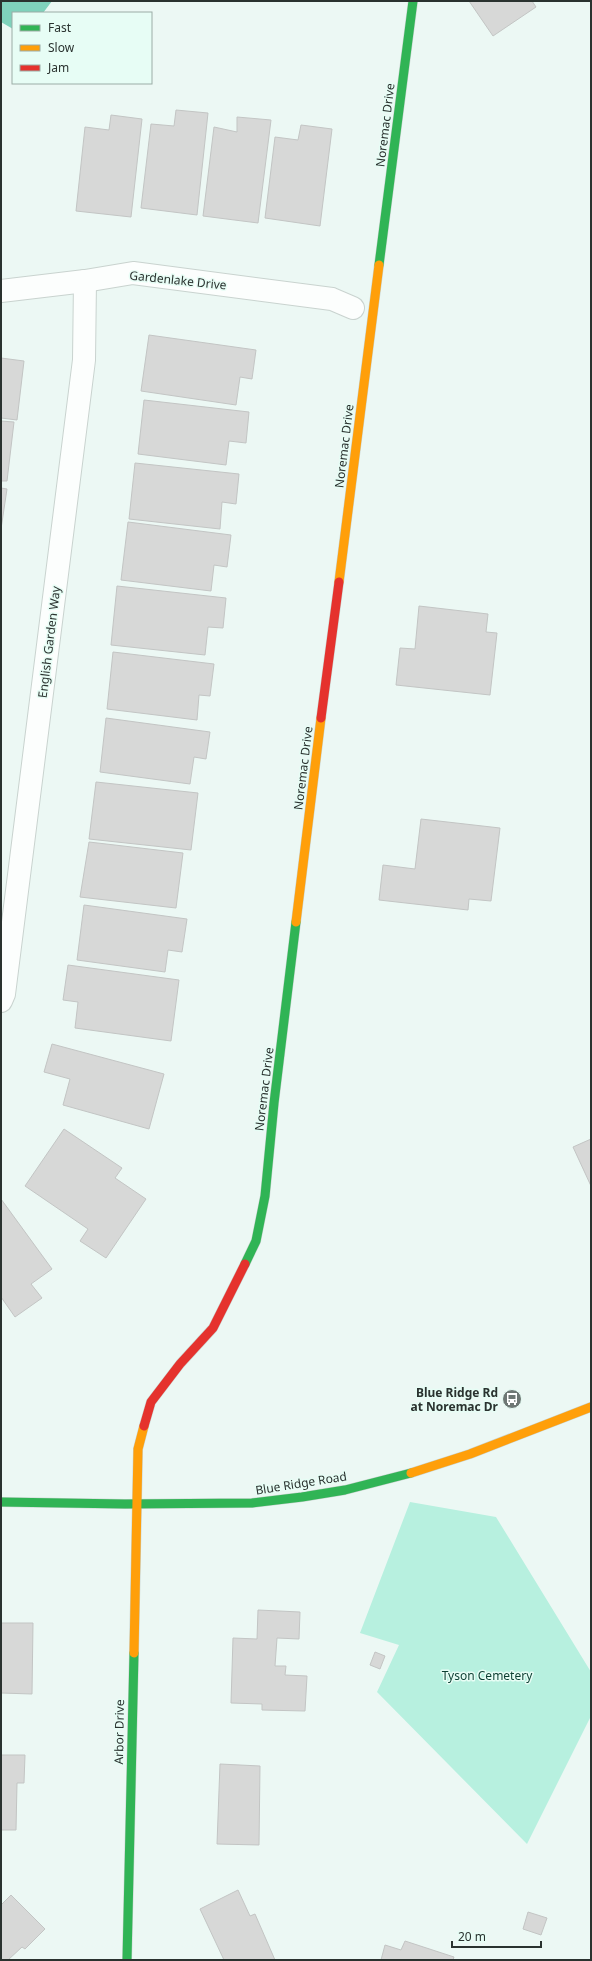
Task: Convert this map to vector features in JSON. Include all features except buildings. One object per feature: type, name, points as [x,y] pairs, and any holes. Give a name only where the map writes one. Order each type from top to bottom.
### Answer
[{"type":"street","name":"Noremac Drive","points":[[136,1505],[138,1449],[151,1402],[180,1364],[213,1328],[256,1242],[265,1196],[274,1103],[323,703],[413,1]]},
{"type":"street","name":"Gardenlake Drive","points":[[1,291],[85,281],[132,273],[332,299],[353,308]]},
{"type":"street","name":"English Garden Way","points":[[1,1001],[5,986],[84,360],[85,281]]},
{"type":"street","name":"Blue Ridge Road","points":[[1,1502],[136,1505],[260,1502],[327,1492],[389,1479],[522,1435],[591,1407]]},
{"type":"street","name":"Arbor Drive","points":[[127,1960],[136,1505]]},
{"type":"green space","name":"Tyson Cemetery","points":[[410,1502],[496,1517],[591,1672],[591,1716],[527,1844],[377,1692],[399,1645],[360,1633]]},
{"type":"shaded area","points":[[1,1],[52,1],[44,12],[12,12],[12,28],[1,22]]},
{"type":"traffic: fast","points":[[379,265],[413,1]]},
{"type":"traffic: fast","points":[[245,1264],[256,1241],[265,1196],[274,1103],[296,922]]},
{"type":"traffic: fast","points":[[1,1502],[125,1504],[252,1503],[345,1490],[411,1473]]},
{"type":"traffic: fast","points":[[127,1960],[134,1653]]},
{"type":"traffic: slow","points":[[339,582],[379,265]]},
{"type":"traffic: slow","points":[[296,922],[321,718]]},
{"type":"traffic: slow","points":[[411,1473],[470,1454],[591,1407]]},
{"type":"traffic: slow","points":[[134,1653],[138,1449],[144,1426]]},
{"type":"traffic: jam","points":[[321,718],[339,582]]},
{"type":"traffic: jam","points":[[144,1426],[151,1402],[180,1364],[213,1328],[245,1264]]},
{"type":"place","name":"Blue Ridge Rd at Noremac Dr","points":[[512,1399]]}]
